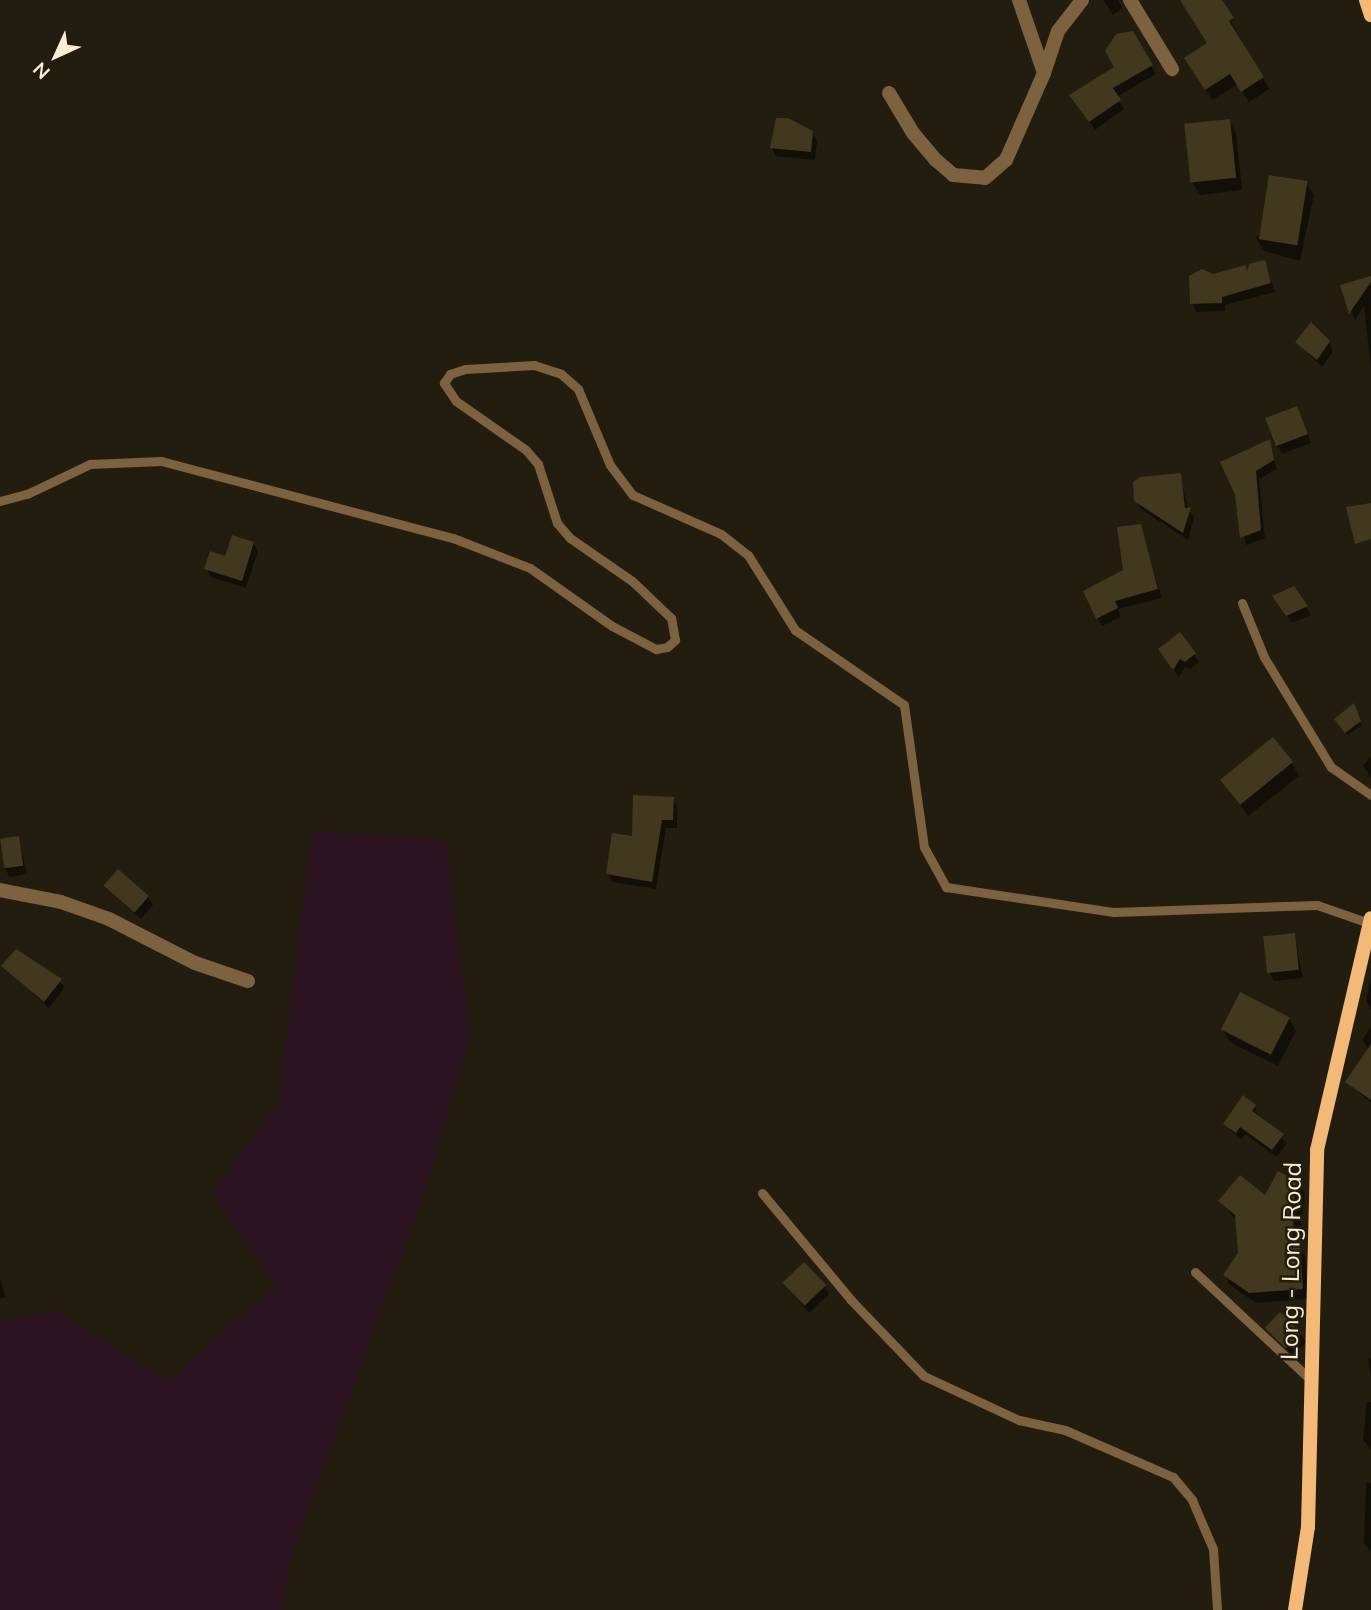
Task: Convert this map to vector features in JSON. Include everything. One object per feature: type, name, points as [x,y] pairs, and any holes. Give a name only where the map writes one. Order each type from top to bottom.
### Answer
[{"type":"main road","points":[[1366,0],[1371,15]]},
{"type":"main road","name":"Long - Long Road","points":[[1295,1610],[1307,1555],[1317,1150],[1370,921]]},
{"type":"street","points":[[1019,0],[1044,73]]},
{"type":"street","points":[[889,93],[913,133],[936,160],[953,174],[985,178],[1006,160],[1044,73],[1058,32],[1082,0]]},
{"type":"street","points":[[1130,0],[1172,69]]},
{"type":"street","points":[[0,890],[61,902],[109,919],[195,963],[248,981]]},
{"type":"lane","points":[[0,501],[27,494],[90,464],[161,461],[453,538],[530,568],[612,626],[656,649],[667,647],[675,640],[671,618],[632,582],[570,538],[557,523],[538,464],[526,450],[456,401],[443,383],[450,374],[465,369],[534,365],[548,369],[561,373],[578,389],[610,465],[633,495],[721,534],[748,555],[795,630],[904,705],[924,847],[946,887],[1114,912],[1317,905],[1370,921]]},
{"type":"lane","points":[[1242,603],[1264,657],[1331,767],[1371,795]]},
{"type":"lane","points":[[762,1193],[851,1300],[924,1376],[1019,1420],[1065,1430],[1173,1477],[1192,1500],[1213,1549],[1217,1610]]},
{"type":"lane","points":[[1195,1272],[1312,1381]]},
{"type":"shaded area","points":[[312,831],[446,840],[470,1039],[422,1198],[289,1563],[283,1610],[0,1610],[0,1321],[57,1311],[168,1381],[276,1286],[212,1192],[279,1101]]},
{"type":"building","points":[[1180,0],[1222,0],[1234,18],[1229,21],[1264,77],[1241,92],[1230,74],[1205,90],[1184,58],[1207,43]]},
{"type":"building","points":[[1133,31],[1153,65],[1113,88],[1121,100],[1089,122],[1069,95],[1114,67],[1105,51],[1116,34]]},
{"type":"building","points":[[776,118],[788,118],[813,131],[811,152],[770,148]]},
{"type":"building","points":[[1230,119],[1236,178],[1190,182],[1184,124]]},
{"type":"building","points":[[1269,175],[1308,181],[1297,245],[1259,239]]},
{"type":"building","points":[[1265,260],[1271,283],[1222,297],[1222,303],[1190,304],[1189,276],[1202,269],[1213,274],[1246,265],[1247,272],[1249,264]]},
{"type":"building","points":[[1371,276],[1371,282],[1349,314],[1340,285]]},
{"type":"building","points":[[1311,322],[1330,341],[1317,360],[1295,342]]},
{"type":"building","points":[[1297,406],[1308,434],[1276,446],[1265,418]]},
{"type":"building","points":[[1270,439],[1274,460],[1256,471],[1261,530],[1240,538],[1235,495],[1220,462]]},
{"type":"building","points":[[1181,473],[1185,508],[1191,507],[1183,533],[1134,501],[1133,482],[1140,477]]},
{"type":"building","points":[[1371,503],[1371,539],[1355,544],[1346,507]]},
{"type":"building","points":[[1141,524],[1158,589],[1115,601],[1118,608],[1096,619],[1083,591],[1123,570],[1117,527]]},
{"type":"building","points":[[232,535],[254,542],[242,581],[204,569],[210,551],[225,556]]},
{"type":"building","points":[[1294,586],[1308,606],[1286,616],[1272,596]]},
{"type":"building","points":[[1180,632],[1196,653],[1185,662],[1180,659],[1173,670],[1158,649]]},
{"type":"building","points":[[1354,703],[1361,721],[1345,733],[1334,719]]},
{"type":"building","points":[[1273,737],[1293,762],[1240,805],[1220,780]]},
{"type":"building","points":[[633,795],[674,797],[673,820],[662,820],[652,882],[606,874],[612,833],[632,836]]},
{"type":"building","points":[[19,836],[23,866],[4,868],[0,839]]},
{"type":"building","points":[[118,869],[149,896],[135,913],[104,886]]},
{"type":"building","points":[[1295,933],[1299,970],[1267,973],[1263,936]]},
{"type":"building","points":[[16,949],[62,979],[44,1002],[1,966]]},
{"type":"building","points":[[1240,992],[1290,1017],[1271,1055],[1221,1029]]},
{"type":"building","points":[[1371,1044],[1371,1100],[1345,1082]]},
{"type":"building","points":[[1243,1095],[1256,1105],[1252,1111],[1284,1134],[1272,1150],[1240,1127],[1236,1133],[1223,1124]]},
{"type":"building","points":[[1278,1171],[1301,1183],[1295,1193],[1292,1245],[1300,1244],[1303,1289],[1249,1293],[1223,1275],[1238,1253],[1235,1215],[1218,1201],[1240,1175],[1265,1195]]},
{"type":"building","points":[[804,1262],[826,1285],[805,1306],[782,1283]]},
{"type":"building","points":[[1280,1312],[1302,1333],[1286,1349],[1265,1328]]}]
